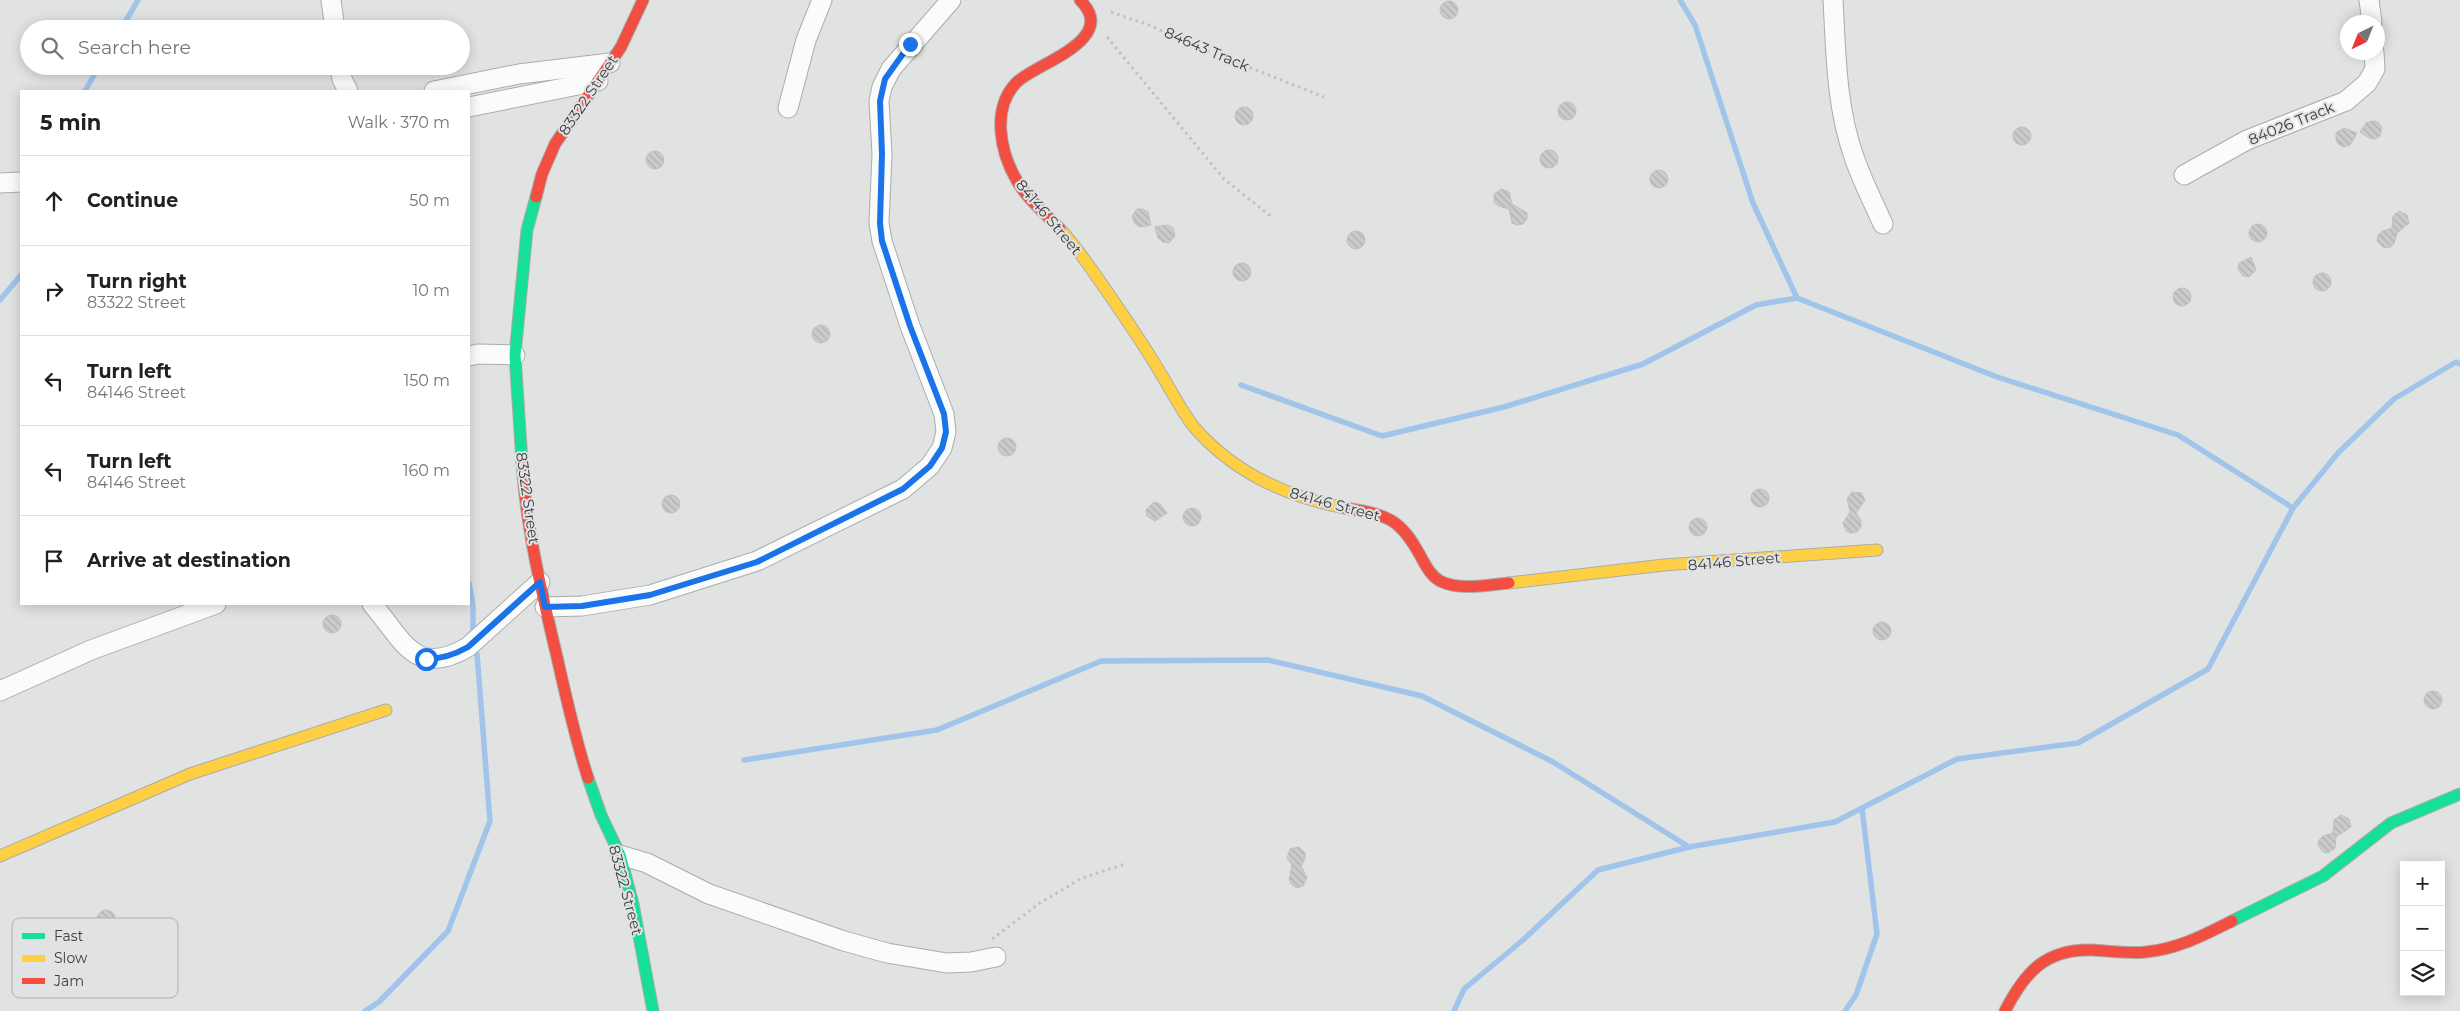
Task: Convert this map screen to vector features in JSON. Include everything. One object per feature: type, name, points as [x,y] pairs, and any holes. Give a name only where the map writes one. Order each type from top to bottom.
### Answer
[{"type":"street","points":[[331,0],[334,20]]},
{"type":"street","name":"83322 Street","points":[[643,0],[621,47],[555,144],[542,174],[527,230],[515,355],[523,485],[545,607],[580,754],[601,815],[620,855],[632,904],[653,1011]]},
{"type":"street","points":[[788,108],[806,40],[822,0]]},
{"type":"street","points":[[545,607],[582,606],[641,597],[757,562],[903,489],[930,466],[942,448],[946,432],[944,414],[910,326],[882,241],[880,223],[882,154],[879,112],[882,87],[891,69],[951,0]]},
{"type":"street","points":[[1080,0],[1088,10],[1090,27]]},
{"type":"street","points":[[1833,0],[1837,77],[1842,114],[1854,156],[1883,224]]},
{"type":"street","points":[[2369,0],[2371,15]]},
{"type":"street","name":"84146 Street","points":[[1090,27],[1083,39],[1072,50],[1023,77],[1006,97],[1000,117],[1004,150],[1010,168],[1022,190],[1078,251],[1154,363],[1189,420],[1212,444],[1246,470],[1278,489],[1337,506],[1366,510],[1392,520],[1400,525],[1409,535],[1426,569],[1442,582],[1455,585],[1478,586],[1664,566],[1877,550]]},
{"type":"street","name":"84026 Track","points":[[2184,175],[2247,140],[2346,101],[2367,83],[2375,69],[2374,60]]},
{"type":"street","points":[[439,90],[519,74],[610,63]]},
{"type":"street","points":[[341,75],[348,90]]},
{"type":"street","points":[[470,107],[598,80]]},
{"type":"street","points":[[0,183],[20,182]]},
{"type":"street","points":[[470,356],[478,354],[515,355]]},
{"type":"street","points":[[373,605],[412,653],[426,659],[439,659],[455,655],[468,647],[540,582]]},
{"type":"street","points":[[0,691],[91,650],[213,605]]},
{"type":"street","points":[[0,856],[190,774],[386,710]]},
{"type":"street","points":[[2005,1011],[2028,975],[2048,958],[2062,952],[2078,951],[2140,953],[2188,943],[2323,876],[2391,823],[2460,794]]},
{"type":"street","points":[[620,855],[641,860],[709,894],[878,950],[947,962],[971,962],[991,951]]},
{"type":"path","name":"84643 Track","points":[[1107,10],[1149,25],[1193,45],[1324,97]]},
{"type":"path","points":[[1090,27],[1105,34],[1224,179],[1273,218]]},
{"type":"path","points":[[991,951],[1040,903],[1082,878],[1125,864]]},
{"type":"building","points":[[1449,1],[1455,4],[1458,10],[1455,16],[1449,19],[1443,16],[1440,10],[1443,4]]},
{"type":"building","points":[[1567,102],[1573,105],[1576,111],[1573,117],[1567,120],[1561,117],[1558,111],[1561,105]]},
{"type":"building","points":[[1244,107],[1250,110],[1253,116],[1250,122],[1244,125],[1238,122],[1235,116],[1238,110]]},
{"type":"building","points":[[2378,122],[2382,127],[2380,136],[2375,139],[2369,138],[2360,132],[2366,123]]},
{"type":"building","points":[[2022,127],[2028,130],[2031,136],[2028,142],[2022,145],[2016,142],[2013,136],[2016,130]]},
{"type":"building","points":[[2344,128],[2357,133],[2350,145],[2344,147],[2338,144],[2336,133]]},
{"type":"building","points":[[1549,150],[1555,153],[1558,159],[1555,165],[1549,168],[1543,165],[1540,159],[1543,153]]},
{"type":"building","points":[[655,151],[661,154],[664,160],[661,166],[655,169],[649,166],[646,160],[649,154]]},
{"type":"building","points":[[1659,170],[1665,173],[1668,179],[1665,185],[1659,188],[1653,185],[1650,179],[1653,173]]},
{"type":"building","points":[[1501,189],[1509,192],[1512,204],[1527,213],[1527,219],[1523,224],[1517,225],[1512,223],[1509,209],[1498,206],[1494,202],[1494,194]]},
{"type":"building","points":[[1137,209],[1143,209],[1148,212],[1151,225],[1140,227],[1135,224],[1132,216]]},
{"type":"building","points":[[2399,211],[2407,215],[2409,223],[2397,233],[2394,244],[2389,248],[2383,247],[2377,241],[2378,235],[2392,228],[2393,216]]},
{"type":"building","points":[[2258,224],[2264,227],[2267,233],[2264,239],[2258,242],[2252,239],[2249,233],[2252,227]]},
{"type":"building","points":[[1168,225],[1173,228],[1175,236],[1169,243],[1163,242],[1158,238],[1155,227]]},
{"type":"building","points":[[1356,231],[1362,234],[1365,240],[1362,246],[1356,249],[1350,246],[1347,240],[1350,234]]},
{"type":"building","points":[[2251,257],[2256,270],[2249,277],[2243,276],[2238,269],[2239,263]]},
{"type":"building","points":[[1242,263],[1248,266],[1251,272],[1248,278],[1242,281],[1236,278],[1233,272],[1236,266]]},
{"type":"building","points":[[2322,273],[2328,276],[2331,282],[2328,288],[2322,291],[2316,288],[2313,282],[2316,276]]},
{"type":"building","points":[[2182,288],[2188,291],[2191,297],[2188,303],[2182,306],[2176,303],[2173,297],[2176,291]]},
{"type":"building","points":[[821,325],[827,328],[830,334],[827,340],[821,343],[815,340],[812,334],[815,328]]},
{"type":"building","points":[[1007,438],[1013,441],[1016,447],[1013,453],[1007,456],[1001,453],[998,447],[1001,441]]},
{"type":"building","points":[[1760,489],[1766,492],[1769,498],[1766,504],[1760,507],[1754,504],[1751,498],[1754,492]]},
{"type":"building","points":[[1852,492],[1861,493],[1865,500],[1856,513],[1861,521],[1861,527],[1857,532],[1851,533],[1846,531],[1843,523],[1850,512],[1847,499]]},
{"type":"building","points":[[671,495],[677,498],[680,504],[677,510],[671,513],[665,510],[662,504],[665,498]]},
{"type":"building","points":[[1154,502],[1160,504],[1167,513],[1155,521],[1147,516],[1146,510]]},
{"type":"building","points":[[1192,508],[1198,511],[1201,517],[1198,523],[1192,526],[1186,523],[1183,517],[1186,511]]},
{"type":"building","points":[[1698,518],[1704,521],[1707,527],[1704,533],[1698,536],[1692,533],[1689,527],[1692,521]]},
{"type":"building","points":[[332,615],[338,618],[341,624],[338,630],[332,633],[326,630],[323,624],[326,618]]},
{"type":"building","points":[[1882,622],[1888,625],[1891,631],[1888,637],[1882,640],[1876,637],[1873,631],[1876,625]]},
{"type":"building","points":[[2433,691],[2439,694],[2442,700],[2439,706],[2433,709],[2427,706],[2424,700],[2427,694]]},
{"type":"building","points":[[2341,815],[2349,819],[2351,827],[2336,837],[2335,848],[2328,853],[2323,852],[2318,845],[2319,840],[2323,836],[2333,833],[2334,820]]},
{"type":"building","points":[[1299,847],[1305,853],[1305,859],[1301,866],[1307,878],[1303,886],[1297,888],[1289,880],[1292,865],[1287,858],[1290,849]]},
{"type":"building","points":[[106,910],[115,918],[97,918],[100,913]]},
{"type":"waterway","points":[[126,20],[138,0]]},
{"type":"waterway","points":[[1680,0],[1695,25],[1753,203],[1797,298],[1997,377],[2178,435],[2293,508]]},
{"type":"waterway","points":[[86,90],[94,75]]},
{"type":"waterway","points":[[0,300],[20,276]]},
{"type":"waterway","points":[[1241,385],[1382,436],[1504,407],[1643,364],[1756,305],[1797,298]]},
{"type":"waterway","points":[[1454,1011],[1464,989],[1523,940],[1598,870],[1689,847],[1835,822],[1957,759],[2078,743],[2208,669],[2293,508],[2338,453],[2394,399],[2456,362],[2460,364]]},
{"type":"waterway","points":[[470,589],[473,606],[473,636]]},
{"type":"waterway","points":[[365,1011],[379,1002],[448,931],[490,821],[477,654]]},
{"type":"waterway","points":[[744,760],[937,730],[1101,661],[1268,660],[1422,696],[1553,762],[1689,847]]},
{"type":"waterway","points":[[1845,1011],[1856,995],[1877,934],[1862,808]]},
{"type":"traffic: fast","points":[[522,462],[515,355],[527,230],[536,197]]},
{"type":"traffic: fast","points":[[588,778],[601,815],[620,855],[633,904],[653,1011]]},
{"type":"traffic: fast","points":[[2232,921],[2323,876],[2391,823],[2460,794]]},
{"type":"traffic: slow","points":[[1060,229],[1073,244],[1126,319],[1189,420],[1209,443],[1244,470],[1262,480],[1302,497],[1345,508]]},
{"type":"traffic: slow","points":[[1509,583],[1664,565],[1877,550]]},
{"type":"traffic: slow","points":[[0,856],[190,774],[386,710]]},
{"type":"traffic: jam","points":[[536,197],[542,174],[555,144],[621,47],[643,0]]},
{"type":"traffic: jam","points":[[1060,229],[1031,200],[1017,181],[1006,157],[1001,130],[1001,117],[1009,93],[1017,82],[1071,49],[1083,39],[1090,27],[1090,14],[1080,0]]},
{"type":"traffic: jam","points":[[522,462],[527,511],[540,585],[571,718],[588,778]]},
{"type":"traffic: jam","points":[[1345,508],[1382,516],[1399,526],[1429,570],[1440,581],[1465,587],[1509,583]]},
{"type":"traffic: jam","points":[[2005,1011],[2029,974],[2039,965],[2062,953],[2077,950],[2133,953],[2169,948],[2191,941],[2232,921]]},
{"type":"route","points":[[426,659],[439,659],[455,655],[468,647],[540,582],[545,607],[582,606],[622,601],[692,583],[757,562],[814,534],[903,489],[930,466],[942,448],[946,432],[944,414],[910,326],[882,241],[879,212],[882,154],[879,112],[882,87],[891,69],[910,44]]}]
